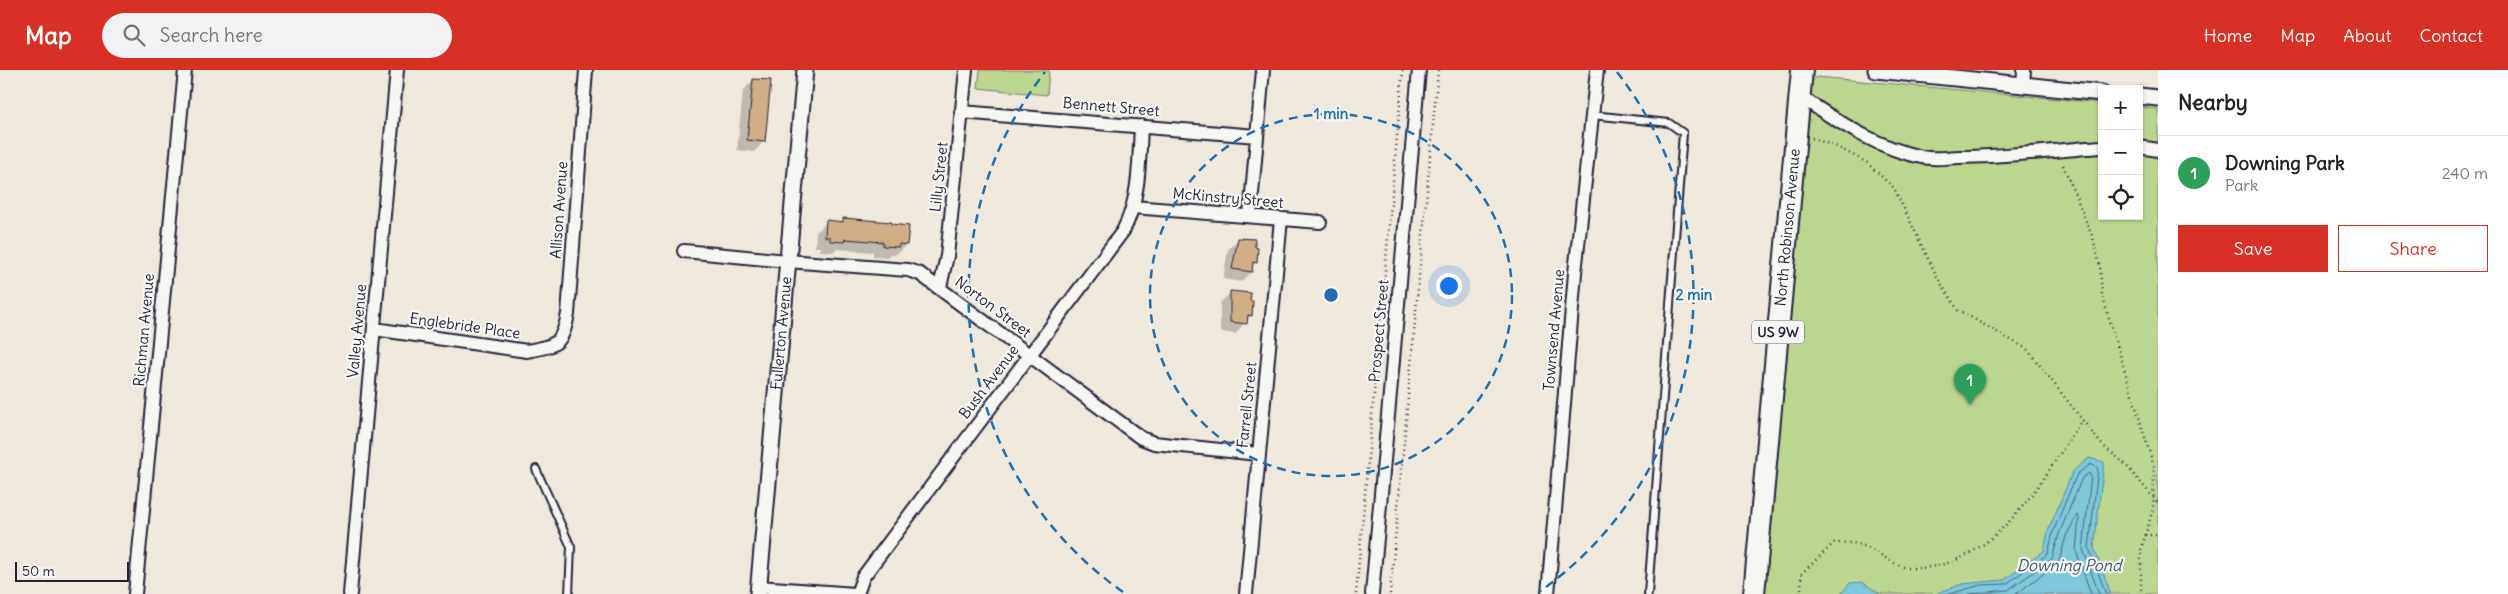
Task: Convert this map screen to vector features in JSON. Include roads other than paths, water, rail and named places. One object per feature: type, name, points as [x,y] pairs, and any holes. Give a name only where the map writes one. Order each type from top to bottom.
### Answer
[{"type":"highway","name":"North Robinson Avenue","points":[[1754,594],[1802,70]]},
{"type":"street","name":"Richman Avenue","points":[[135,594],[185,70]]},
{"type":"street","name":"Valley Avenue","points":[[350,594],[397,70]]},
{"type":"street","name":"Allison Avenue","points":[[552,346],[559,342],[564,332],[568,314],[586,70]]},
{"type":"street","name":"Fullerton Avenue","points":[[758,590],[805,70]]},
{"type":"street","name":"Lilly Street","points":[[940,287],[947,256],[966,70]]},
{"type":"street","points":[[1250,216],[1263,70]]},
{"type":"street","name":"Prospect Street","points":[[1372,594],[1419,70]]},
{"type":"street","name":"Townsend Avenue","points":[[1548,594],[1575,273],[1597,70]]},
{"type":"street","points":[[1876,70],[2098,93]]},
{"type":"street","points":[[2023,86],[2024,70]]},
{"type":"street","points":[[1799,96],[1876,140],[1901,152],[1924,158],[2057,152],[2098,147]]},
{"type":"street","points":[[2143,96],[2158,98]]},
{"type":"street","name":"Bennett Street","points":[[961,112],[1257,136]]},
{"type":"street","name":"Bush Avenue","points":[[758,590],[856,594],[863,577],[1123,231],[1133,207],[1141,126]]},
{"type":"street","points":[[2143,148],[2158,150]]},
{"type":"street","name":"McKinstry Street","points":[[1133,207],[1320,222]]},
{"type":"street","name":"Farrell Street","points":[[1246,594],[1281,219]]},
{"type":"street","name":"Norton Street","points":[[684,251],[787,262],[908,270],[920,274],[1141,438],[1154,444],[1258,454]]},
{"type":"street","name":"Englebride Place","points":[[374,330],[527,351],[552,346]]},
{"type":"lane","points":[[1592,115],[1669,123],[1683,133],[1648,594]]},
{"type":"lane","points":[[536,469],[571,547],[569,594]]},
{"type":"water","name":"Downing Pond","points":[[2089,458],[2104,462],[2094,548],[2111,594],[1935,594],[1962,584],[2004,580],[2044,551],[2048,531],[2073,471]]},
{"type":"water","points":[[1862,582],[1880,594],[1841,594],[1850,583]]},
{"type":"place","name":"Downing Park","points":[[1970,405]]}]
